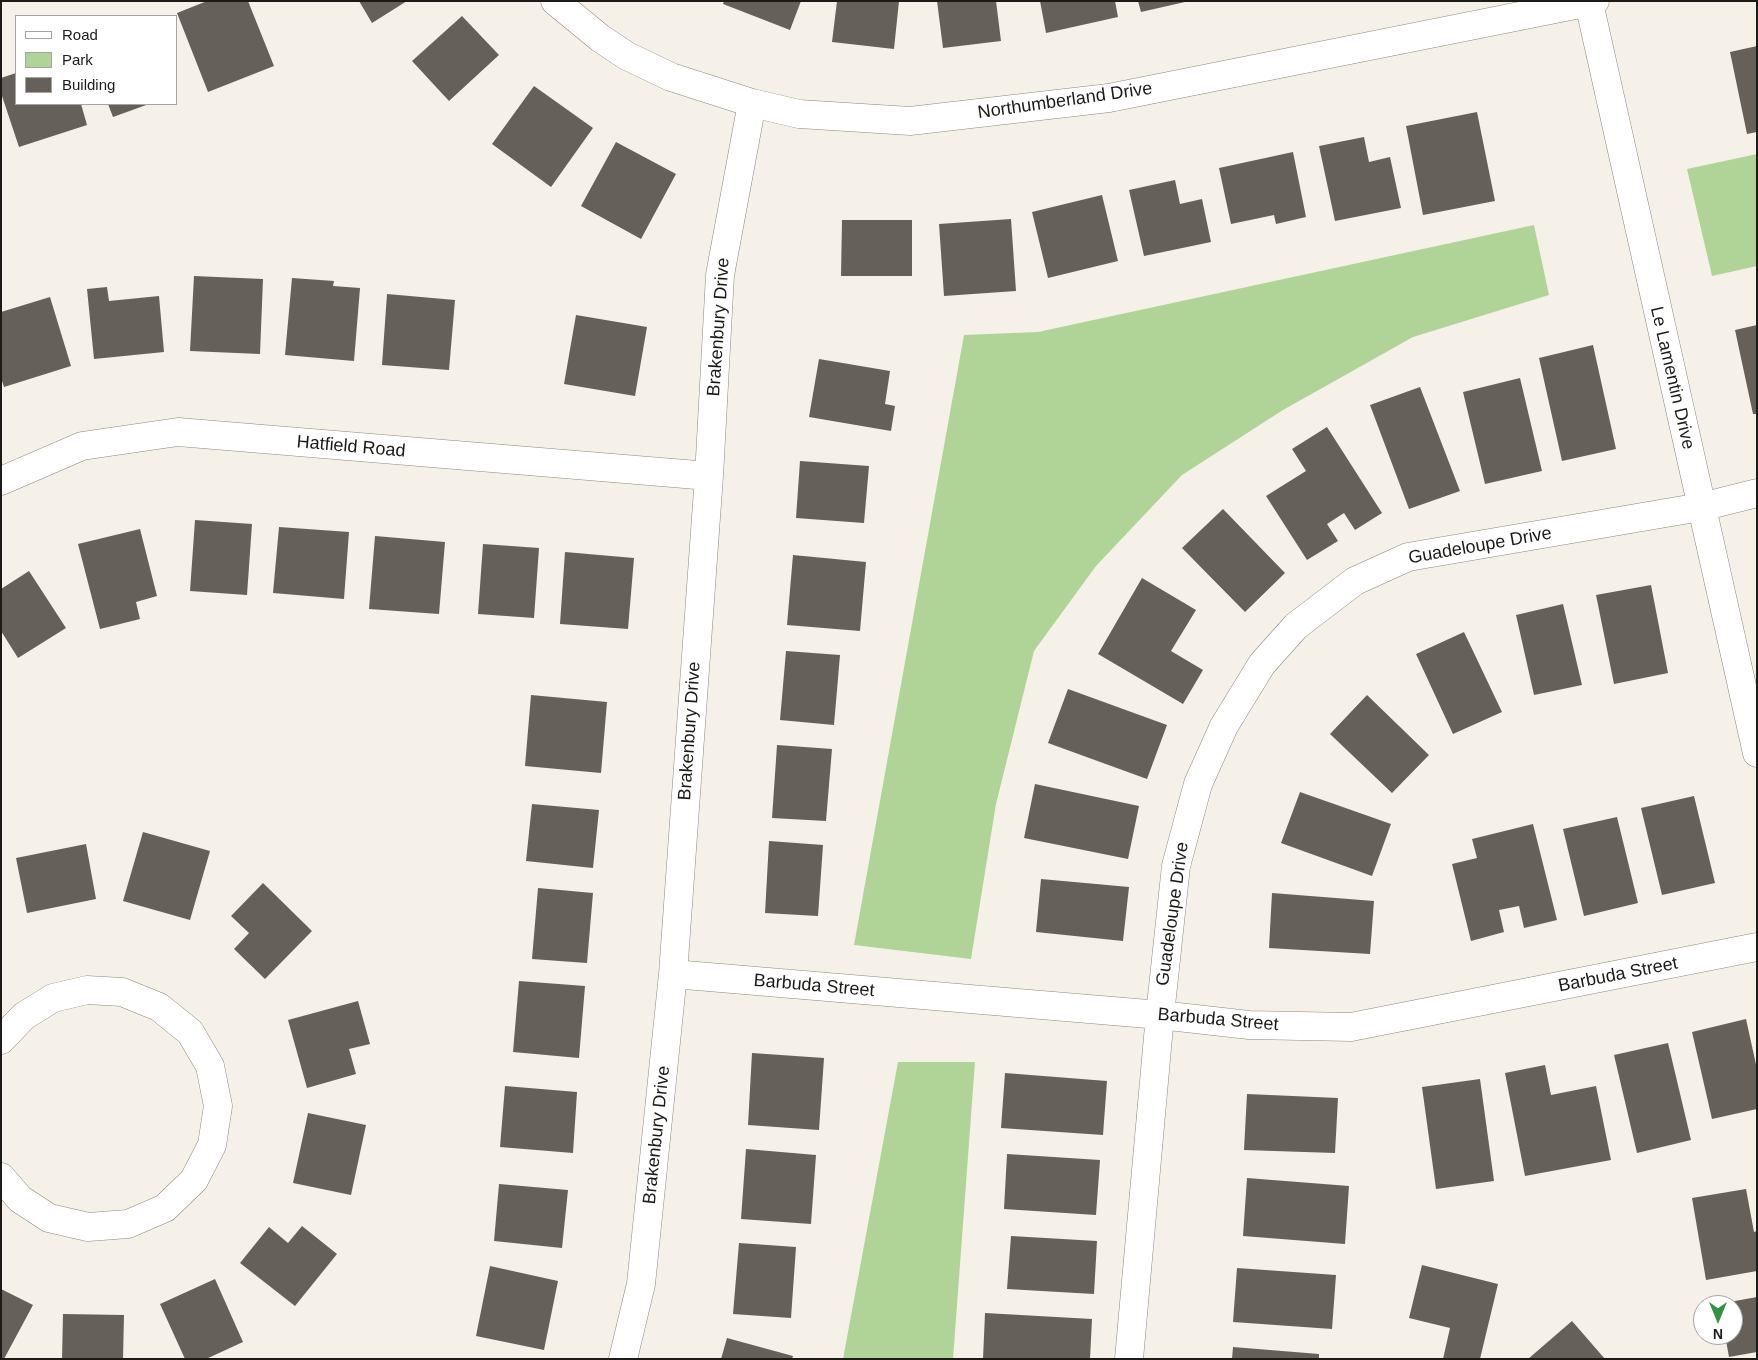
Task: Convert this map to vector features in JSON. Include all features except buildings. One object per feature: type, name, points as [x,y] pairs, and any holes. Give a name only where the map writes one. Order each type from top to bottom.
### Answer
[{"type":"street","name":"Northumberland Drive","points":[[555,1],[600,38],[627,56],[671,76],[752,103],[799,114],[910,121],[1109,98],[1592,2]]},
{"type":"street","name":"Le Lamentin Drive","points":[[1592,2],[1701,507],[1757,753]]},
{"type":"street","name":"Brakenbury Drive","points":[[623,1359],[641,1284],[673,974],[709,476],[720,275],[752,103]]},
{"type":"street","name":"Hatfield Road","points":[[1,481],[82,446],[178,432],[709,476]]},
{"type":"street","name":"Guadeloupe Drive","points":[[1128,1359],[1176,866],[1198,784],[1224,726],[1262,664],[1296,626],[1355,581],[1408,557],[1701,507],[1757,493]]},
{"type":"street","name":"Barbuda Street","points":[[673,974],[1160,1015],[1249,1025],[1352,1028],[1757,947]]},
{"type":"street","points":[[1,1040],[24,1016],[54,998],[87,990],[122,992],[159,1007],[190,1032],[210,1066],[218,1106],[212,1145],[194,1180],[164,1208],[128,1224],[88,1227],[50,1218],[20,1199],[1,1176]]},
{"type":"green space","points":[[1757,154],[1757,266],[1712,276],[1687,169]]},
{"type":"green space","points":[[1534,225],[1549,295],[1413,337],[1283,410],[1182,475],[1096,566],[1034,651],[996,804],[971,959],[854,945],[964,335],[1038,332]]},
{"type":"green space","points":[[898,1062],[975,1062],[953,1359],[843,1359]]}]
